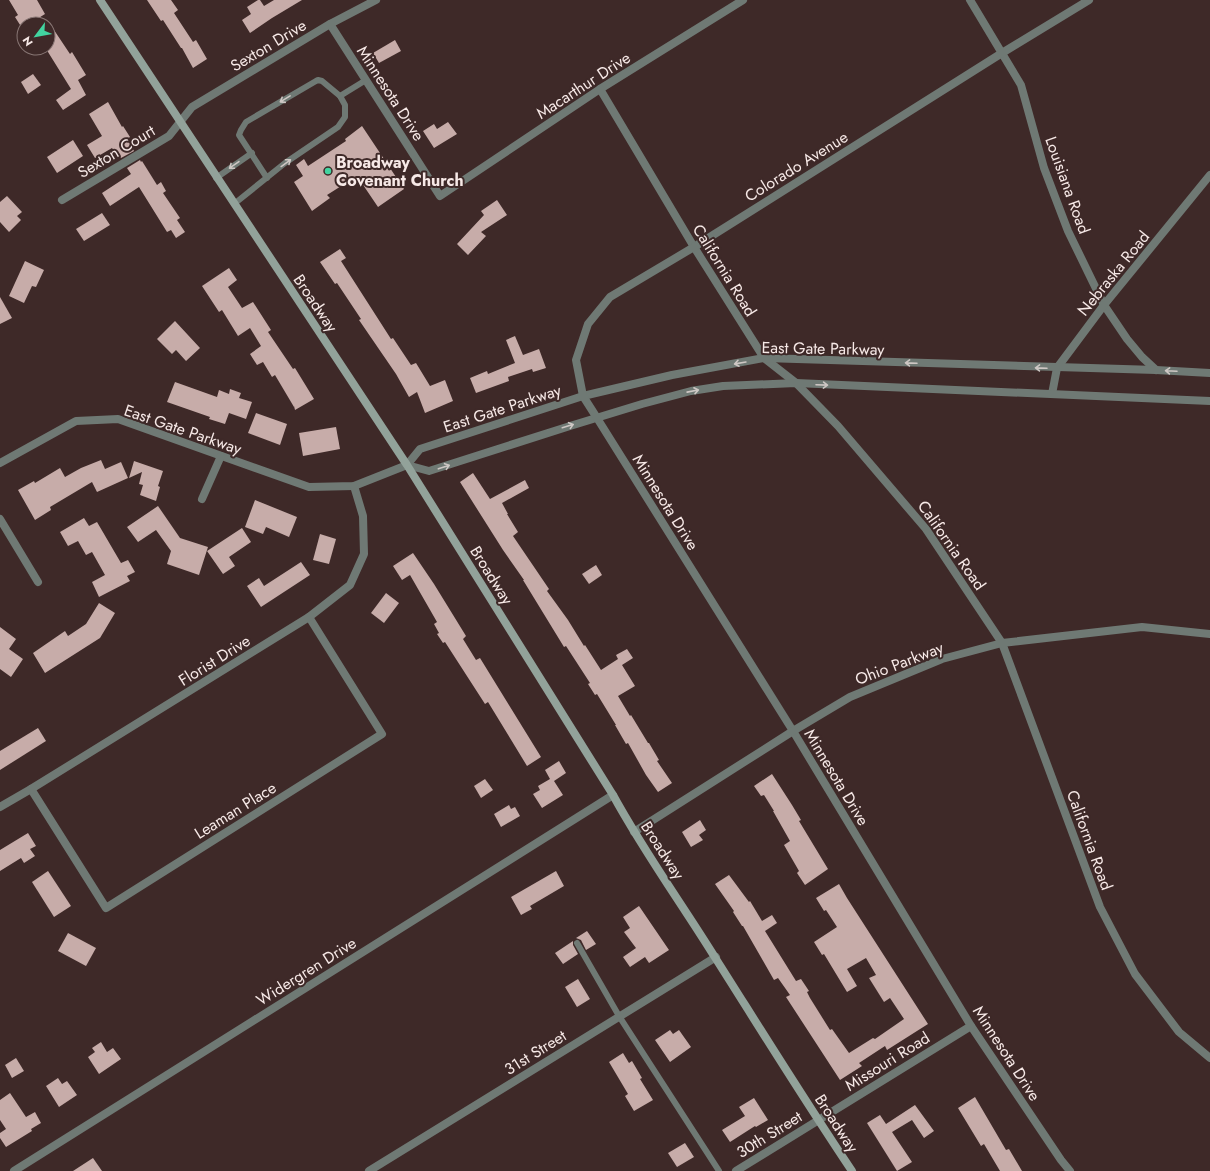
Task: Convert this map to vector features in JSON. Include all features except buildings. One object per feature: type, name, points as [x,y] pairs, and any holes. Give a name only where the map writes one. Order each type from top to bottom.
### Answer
[{"type":"main road","name":"Broadway","points":[[100,0],[216,178],[407,464],[613,795],[634,832],[852,1171]]},
{"type":"street","name":"Sexton Drive","points":[[180,123],[192,107],[330,24],[376,0]]},
{"type":"street","name":"Macarthur Drive","points":[[440,196],[600,89],[742,0]]},
{"type":"street","name":"Louisiana Road","points":[[970,0],[1021,84],[1046,175],[1068,231],[1104,305],[1127,339],[1142,357],[1156,370]]},
{"type":"street","name":"Colorado Avenue","points":[[583,396],[576,360],[588,324],[610,297],[694,247],[1089,0]]},
{"type":"street","name":"Minnesota Drive","points":[[330,24],[440,196]]},
{"type":"street","name":"California Road","points":[[600,89],[694,247],[764,358],[796,383],[838,426],[926,529],[1002,643],[1100,907],[1135,974],[1179,1032],[1210,1058]]},
{"type":"street","name":"Sexton Court","points":[[62,200],[169,136],[180,123]]},
{"type":"street","name":"Nebraska Road","points":[[1052,394],[1057,368],[1104,305],[1210,175]]},
{"type":"street","name":"East Gate Parkway","points":[[0,463],[76,422],[118,419],[309,487],[354,486],[407,464],[420,449],[583,396],[650,380],[764,358],[1210,373]]},
{"type":"street","points":[[407,464],[429,471],[642,404],[723,386],[796,383],[1210,401]]},
{"type":"street","name":"Minnesota Drive","points":[[583,396],[793,731],[971,1026],[1061,1160],[1070,1171]]},
{"type":"street","points":[[202,499],[222,456]]},
{"type":"street","name":"Florist Drive","points":[[0,807],[309,617],[350,585],[364,554],[363,516],[354,486]]},
{"type":"street","points":[[0,520],[38,582]]},
{"type":"street","name":"Leaman Place","points":[[31,789],[106,908],[382,734],[309,617]]},
{"type":"street","name":"Ohio Parkway","points":[[634,832],[793,731],[850,697],[942,659],[1002,643],[1142,627],[1210,634]]},
{"type":"street","name":"Widergren Drive","points":[[14,1171],[613,795]]},
{"type":"street","name":"31st Street","points":[[369,1171],[619,1016],[716,958]]},
{"type":"street","name":"Missouri Road","points":[[818,1120],[971,1026]]},
{"type":"street","name":"30th Street","points":[[736,1171],[818,1120]]},
{"type":"lane","points":[[234,204],[267,178],[285,163],[338,127],[345,117],[345,105],[340,96],[322,81],[318,80],[246,122],[241,130],[239,135],[267,178]]},
{"type":"lane","points":[[340,96],[366,80]]},
{"type":"lane","points":[[216,178],[252,153]]},
{"type":"lane","points":[[577,943],[619,1016],[719,1171]]},
{"type":"place","name":"Broadway Covenant Church","points":[[328,171]]}]
